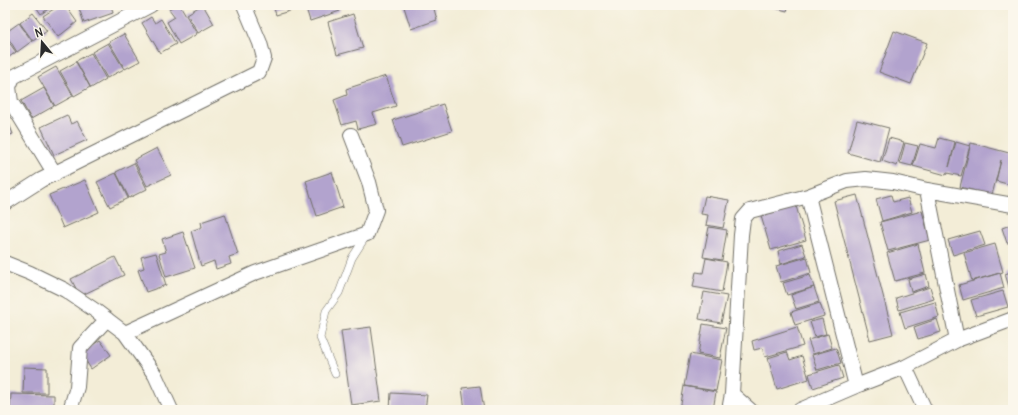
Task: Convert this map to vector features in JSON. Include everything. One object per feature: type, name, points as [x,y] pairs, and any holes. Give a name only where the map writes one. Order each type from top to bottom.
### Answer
[{"type":"street","points":[[55,174],[11,102],[9,87],[13,77],[128,10],[151,5]]},
{"type":"street","points":[[5,203],[41,180],[259,72],[264,58],[260,43],[244,5]]},
{"type":"street","points":[[124,333],[255,272],[367,234],[376,210],[369,182],[351,135]]},
{"type":"street","points":[[729,410],[732,394],[743,219],[750,211],[808,196],[847,181],[866,179],[892,182],[927,190],[1013,205]]},
{"type":"street","points":[[927,190],[957,340]]},
{"type":"street","points":[[808,196],[856,386]]},
{"type":"street","points":[[5,263],[65,290],[107,319],[124,333],[155,375],[171,410]]},
{"type":"street","points":[[70,410],[77,387],[80,348],[107,319]]},
{"type":"street","points":[[800,410],[905,366],[957,340],[1013,319]]},
{"type":"street","points":[[905,366],[925,410]]},
{"type":"street","points":[[732,394],[750,410]]},
{"type":"lane","points":[[335,374],[320,338],[326,311],[339,293],[352,258],[367,234]]},
{"type":"building","points":[[35,5],[54,5],[41,14]]},
{"type":"building","points":[[60,5],[65,5],[77,22],[58,37],[43,16]]},
{"type":"building","points":[[78,5],[111,5],[113,13],[84,23]]},
{"type":"building","points":[[175,5],[180,5],[197,34],[179,44],[167,22],[175,17],[169,9]]},
{"type":"building","points":[[202,5],[214,24],[198,33],[187,14]]},
{"type":"building","points":[[273,5],[302,5],[303,7],[276,15]]},
{"type":"building","points":[[305,5],[338,5],[340,11],[310,21]]},
{"type":"building","points":[[409,5],[433,5],[437,20],[411,29],[404,7]]},
{"type":"building","points":[[763,5],[789,5],[787,11]]},
{"type":"building","points":[[33,13],[47,31],[33,41],[20,23]]},
{"type":"building","points":[[353,14],[363,48],[337,55],[328,22]]},
{"type":"building","points":[[151,17],[155,23],[161,19],[176,44],[160,53],[142,23]]},
{"type":"building","points":[[19,23],[32,41],[17,52],[5,33]]},
{"type":"building","points":[[894,31],[927,43],[911,84],[879,72]]},
{"type":"building","points":[[124,34],[140,61],[125,69],[109,42]]},
{"type":"building","points":[[5,37],[16,52],[5,60]]},
{"type":"building","points":[[108,43],[124,69],[107,78],[92,52]]},
{"type":"building","points":[[91,53],[106,79],[91,88],[76,61]]},
{"type":"building","points":[[76,62],[90,87],[74,96],[60,71]]},
{"type":"building","points":[[56,67],[73,96],[55,106],[38,77]]},
{"type":"building","points":[[386,76],[396,106],[373,113],[377,124],[358,129],[356,121],[342,125],[334,100],[347,95],[346,89]]},
{"type":"building","points":[[44,88],[54,106],[31,119],[21,101]]},
{"type":"building","points":[[443,104],[452,131],[402,147],[393,120]]},
{"type":"building","points":[[67,115],[71,124],[77,121],[87,140],[54,155],[41,127]]},
{"type":"building","points":[[857,120],[889,128],[880,162],[848,153]]},
{"type":"building","points":[[8,121],[13,134],[5,137],[5,122]]},
{"type":"building","points":[[889,138],[904,142],[897,166],[882,161]]},
{"type":"building","points":[[939,138],[955,142],[949,167],[956,142],[970,146],[961,176],[947,173],[946,175],[913,166],[920,144],[936,148]]},
{"type":"building","points":[[905,143],[918,146],[912,166],[900,163]]},
{"type":"building","points":[[971,143],[1013,154],[1013,178],[1011,185],[996,181],[1001,160],[992,195],[960,187]]},
{"type":"building","points":[[157,148],[171,175],[147,186],[134,160]]},
{"type":"building","points":[[134,163],[147,189],[129,198],[116,172]]},
{"type":"building","points":[[332,172],[343,207],[317,216],[306,181]]},
{"type":"building","points":[[116,173],[128,198],[110,207],[97,182]]},
{"type":"building","points":[[85,180],[99,212],[63,228],[49,195]]},
{"type":"building","points":[[1013,184],[1013,197],[1009,196]]},
{"type":"building","points":[[857,195],[893,334],[870,340],[834,201]]},
{"type":"building","points":[[891,195],[893,202],[908,198],[912,212],[882,221],[876,199]]},
{"type":"building","points":[[705,196],[729,200],[723,228],[706,225],[708,215],[701,214]]},
{"type":"building","points":[[796,206],[806,240],[771,250],[761,216]]},
{"type":"building","points":[[922,211],[930,240],[888,251],[880,222]]},
{"type":"building","points":[[225,214],[238,254],[229,257],[231,264],[216,269],[214,261],[201,266],[191,231],[202,227],[201,222]]},
{"type":"building","points":[[1013,224],[1013,242],[1007,243],[1002,228]]},
{"type":"building","points":[[709,227],[727,230],[722,260],[703,257]]},
{"type":"building","points":[[980,231],[985,245],[953,255],[948,240]]},
{"type":"building","points":[[183,232],[195,268],[166,277],[159,254],[166,252],[162,239]]},
{"type":"building","points":[[802,244],[806,256],[781,264],[778,251]]},
{"type":"building","points":[[918,244],[925,273],[895,281],[887,253]]},
{"type":"building","points":[[995,244],[1003,272],[972,281],[964,253]]},
{"type":"building","points":[[156,253],[166,285],[146,292],[138,270],[144,268],[141,257]]},
{"type":"building","points":[[115,257],[124,275],[80,296],[71,279]]},
{"type":"building","points":[[807,257],[811,273],[781,282],[776,266]]},
{"type":"building","points":[[706,258],[727,262],[722,292],[693,287],[696,272],[703,273]]},
{"type":"building","points":[[1013,271],[1013,289],[1010,290],[1005,274]]},
{"type":"building","points":[[1000,273],[1004,288],[963,300],[959,285]]},
{"type":"building","points":[[926,274],[929,286],[911,292],[908,279]]},
{"type":"building","points":[[810,275],[814,287],[787,295],[783,283]]},
{"type":"building","points":[[814,287],[819,302],[796,309],[791,295]]},
{"type":"building","points":[[930,287],[934,299],[899,310],[896,298]]},
{"type":"building","points":[[1003,291],[1008,307],[976,316],[971,300]]},
{"type":"building","points":[[704,292],[727,296],[721,323],[699,319]]},
{"type":"building","points":[[935,302],[939,317],[905,328],[900,312]]},
{"type":"building","points":[[820,303],[824,316],[795,325],[791,312]]},
{"type":"building","points":[[822,319],[826,334],[815,337],[810,322]]},
{"type":"building","points":[[937,319],[941,332],[918,339],[914,327]]},
{"type":"building","points":[[703,324],[726,328],[720,358],[698,354]]},
{"type":"building","points":[[371,327],[381,401],[351,405],[341,331]]},
{"type":"building","points":[[797,327],[803,346],[765,357],[762,348],[754,350],[752,341]]},
{"type":"building","points":[[828,334],[832,348],[813,354],[808,340]]},
{"type":"building","points":[[100,340],[111,355],[91,369],[81,353]]},
{"type":"building","points":[[836,348],[841,363],[817,370],[812,355]]},
{"type":"building","points":[[787,352],[790,360],[802,356],[809,379],[777,389],[768,358]]},
{"type":"building","points":[[690,354],[722,360],[716,391],[684,386]]},
{"type":"building","points":[[839,365],[843,378],[813,388],[809,374]]},
{"type":"building","points":[[24,367],[47,368],[47,393],[23,393]]},
{"type":"building","points":[[480,386],[484,410],[465,410],[462,388]]},
{"type":"building","points":[[684,386],[716,392],[713,410],[680,410]]},
{"type":"building","points":[[391,393],[427,395],[425,410],[390,410]]},
{"type":"building","points":[[11,394],[54,395],[54,410],[10,410]]}]
